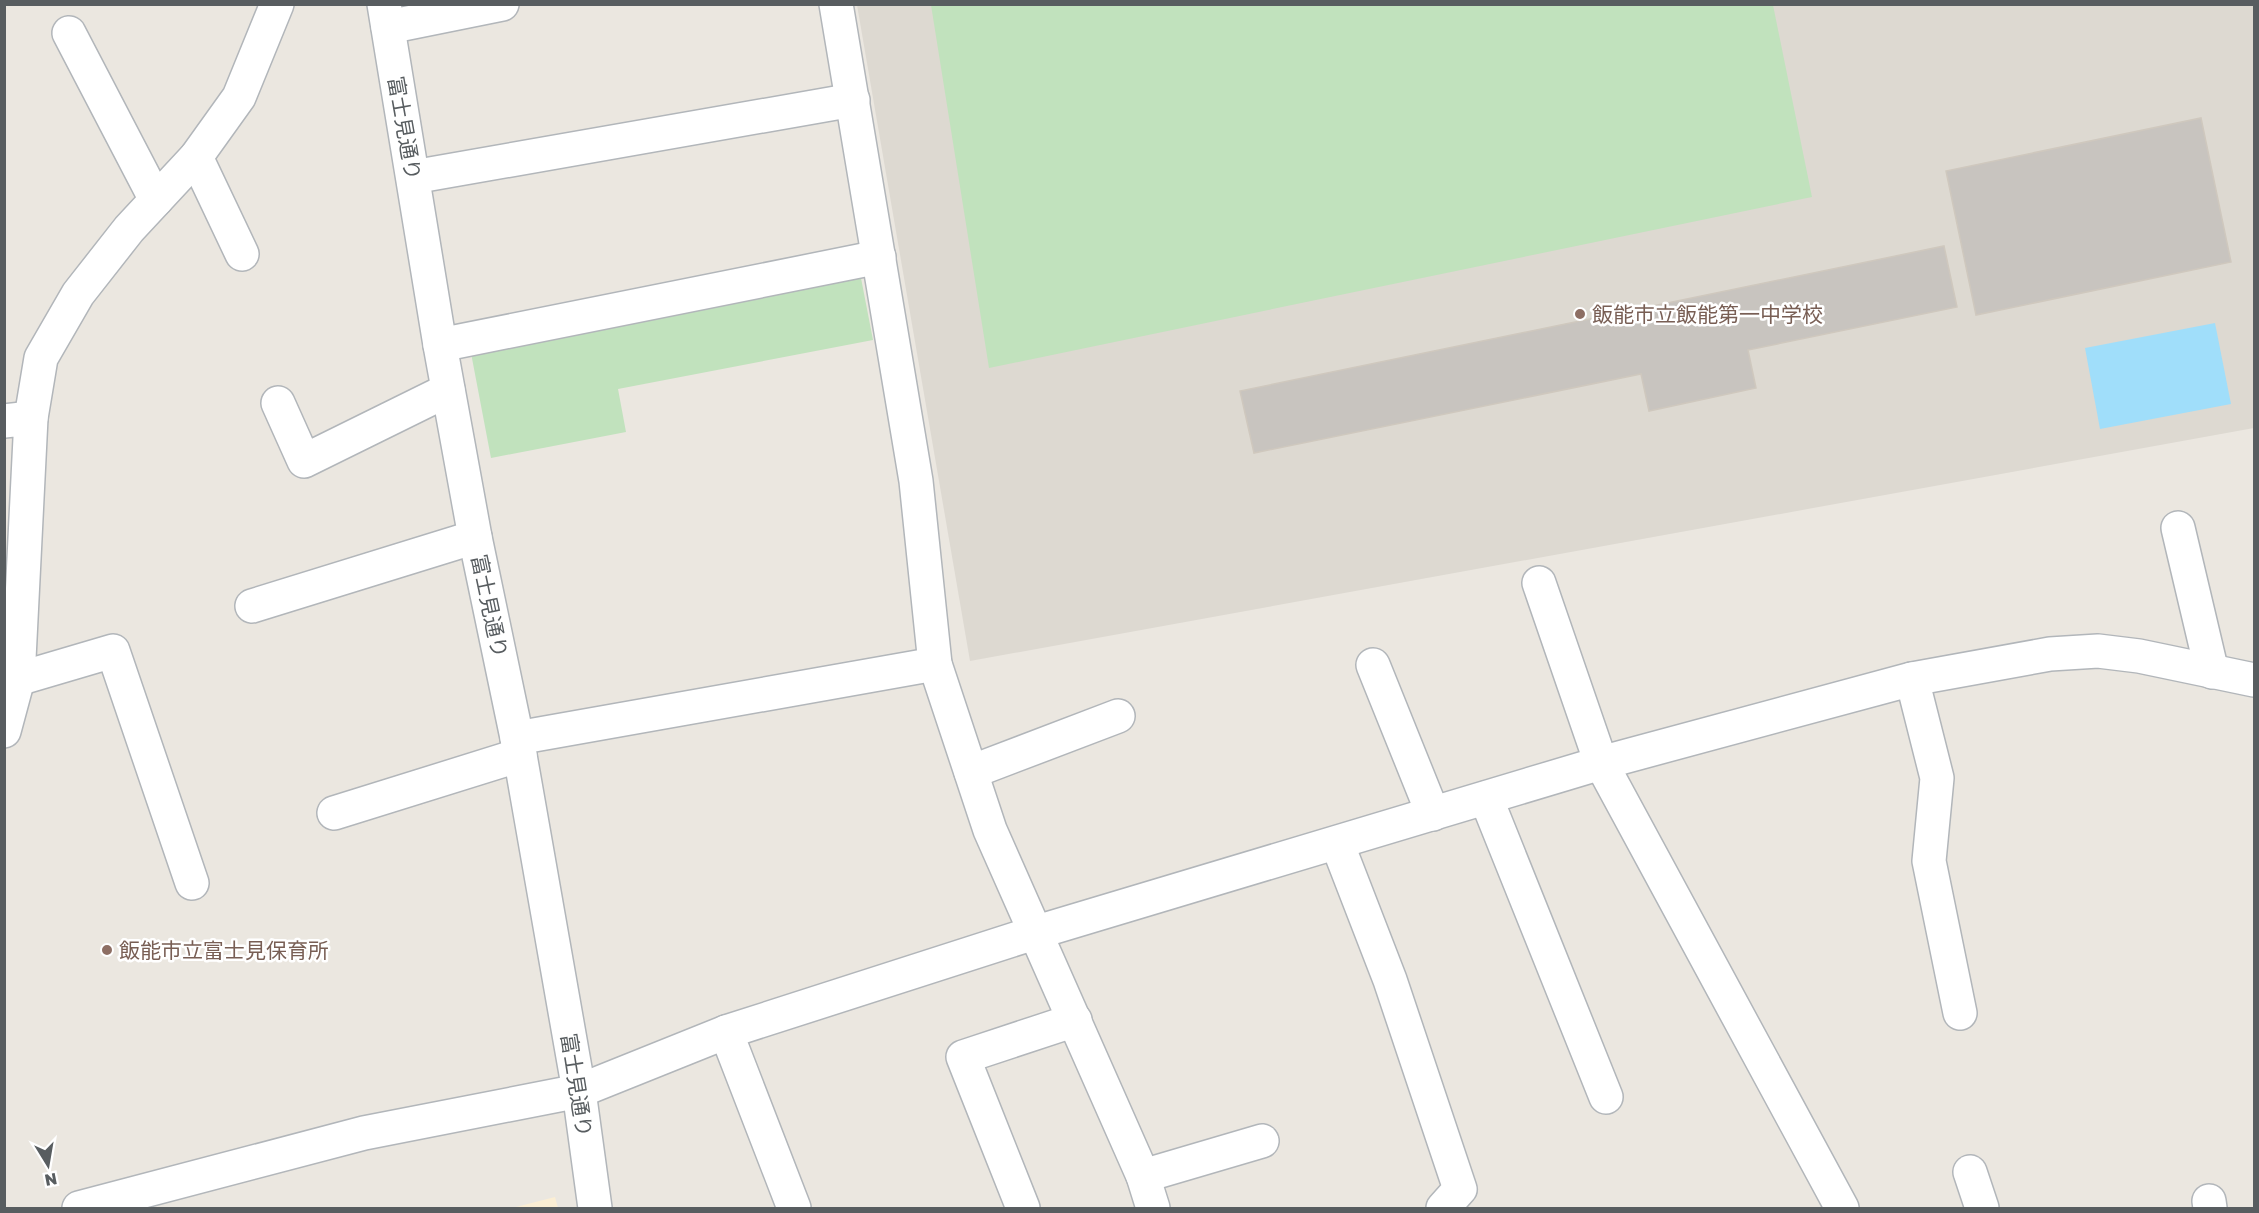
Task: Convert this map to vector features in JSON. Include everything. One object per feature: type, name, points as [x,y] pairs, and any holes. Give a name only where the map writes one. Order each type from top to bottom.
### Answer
[{"type":"street","points":[[4,731],[18,679],[13,595],[18,419],[41,358],[72,303],[129,229],[196,158],[238,97],[277,4]]},
{"type":"street","points":[[386,16],[502,4]]},
{"type":"street","points":[[836,4],[916,481],[935,664],[990,830],[1143,1176],[1154,1209]]},
{"type":"street","name":"富士見通り","points":[[386,16],[448,390],[518,747],[579,1091],[595,1209]]},
{"type":"street","points":[[69,33],[156,200]]},
{"type":"street","points":[[413,177],[853,100]]},
{"type":"street","points":[[196,158],[242,254]]},
{"type":"street","points":[[440,345],[879,257]]},
{"type":"street","points":[[278,403],[304,461],[448,390]]},
{"type":"street","points":[[2178,528],[2212,672]]},
{"type":"street","points":[[252,606],[476,537]]},
{"type":"street","points":[[1539,583],[1601,763],[1842,1209]]},
{"type":"street","points":[[18,679],[113,651],[192,883]]},
{"type":"street","points":[[79,1209],[364,1133],[579,1091],[726,1032],[1034,933],[1601,763],[1912,679],[2050,654],[2098,651],[2139,656],[2254,680]]},
{"type":"street","points":[[334,813],[518,747],[935,664]]},
{"type":"street","points":[[1373,665],[1433,814]]},
{"type":"street","points":[[1912,679],[1937,778],[1929,861],[1960,1013]]},
{"type":"street","points":[[971,772],[1118,716]]},
{"type":"street","points":[[1486,798],[1606,1097]]},
{"type":"street","points":[[1337,843],[1390,981],[1460,1188],[1443,1209]]},
{"type":"street","points":[[1023,1209],[963,1057],[1074,1020]]},
{"type":"street","points":[[726,1032],[794,1209]]},
{"type":"street","points":[[1143,1176],[1262,1141]]},
{"type":"street","points":[[1970,1172],[1982,1209]]},
{"type":"shaded area","name":"飯能市立飯能第一中学校","points":[[857,5],[2254,5],[2254,428],[970,661]]},
{"type":"shaded area","points":[[555,1197],[558,1208],[512,1208]]},
{"type":"green space","points":[[931,5],[1773,5],[1812,197],[989,368]]},
{"type":"green space","points":[[861,278],[873,340],[618,389],[626,432],[491,458],[471,353]]},
{"type":"water","points":[[2215,323],[2231,404],[2100,429],[2085,348]]},
{"type":"building","points":[[2201,118],[2231,262],[1976,315],[1946,171]]},
{"type":"building","points":[[1944,246],[1957,307],[1748,350],[1756,388],[1649,411],[1641,374],[1254,453],[1240,391]]},
{"type":"place","name":"飯能市立飯能第一中学校","points":[[1580,314]]},
{"type":"place","name":"飯能市立富士見保育所","points":[[107,950]]}]
